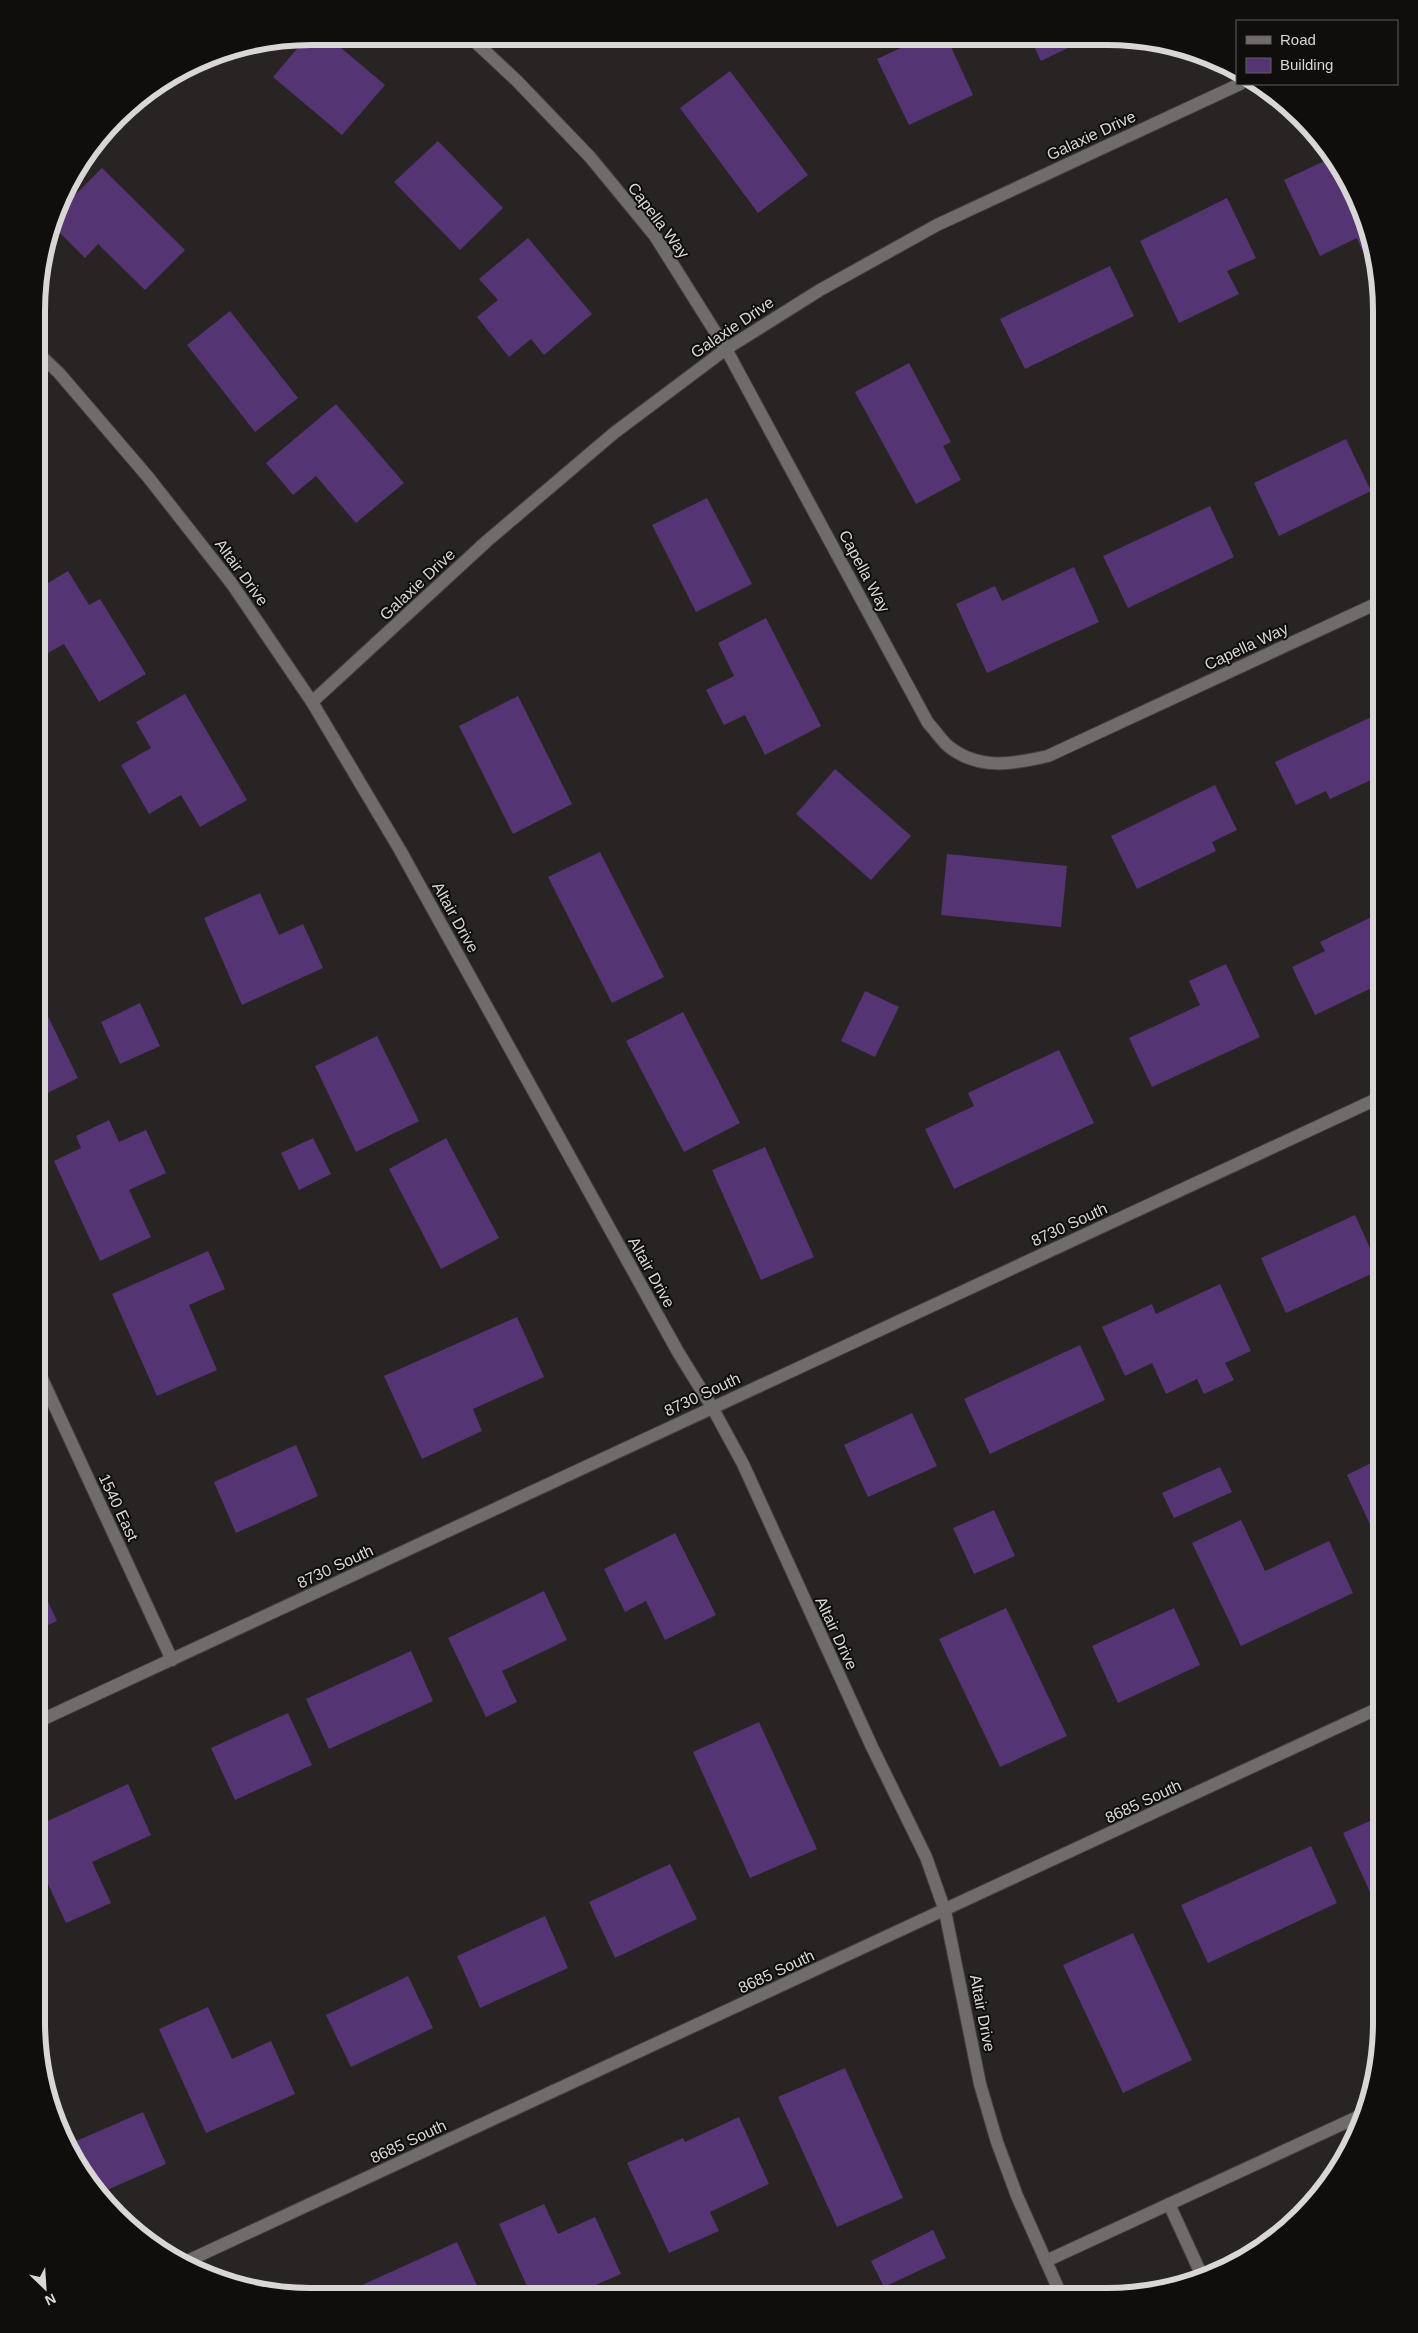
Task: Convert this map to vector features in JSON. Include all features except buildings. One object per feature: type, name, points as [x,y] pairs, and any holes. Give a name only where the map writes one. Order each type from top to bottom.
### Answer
[{"type":"street","name":"Capella Way","points":[[478,45],[590,157],[654,236],[726,349],[928,723],[948,746],[970,760],[1008,765],[1048,756],[1373,605]]},
{"type":"street","name":"Galaxie Drive","points":[[312,702],[488,541],[614,433],[726,349],[820,290],[937,225],[1238,85]]},
{"type":"street","name":"Altair Drive","points":[[45,359],[148,477],[232,584],[312,702],[400,850],[678,1352],[712,1407],[743,1464],[864,1729],[926,1857],[945,1911],[982,2092],[997,2142],[1058,2288]]},
{"type":"street","name":"8730 South","points":[[45,1718],[1373,1101]]},
{"type":"street","name":"1540 East","points":[[45,1385],[172,1660]]},
{"type":"street","name":"8685 South","points":[[191,2260],[1373,1711]]},
{"type":"street","points":[[1046,2262],[1355,2118]]},
{"type":"street","points":[[1169,2204],[1200,2271]]}]
